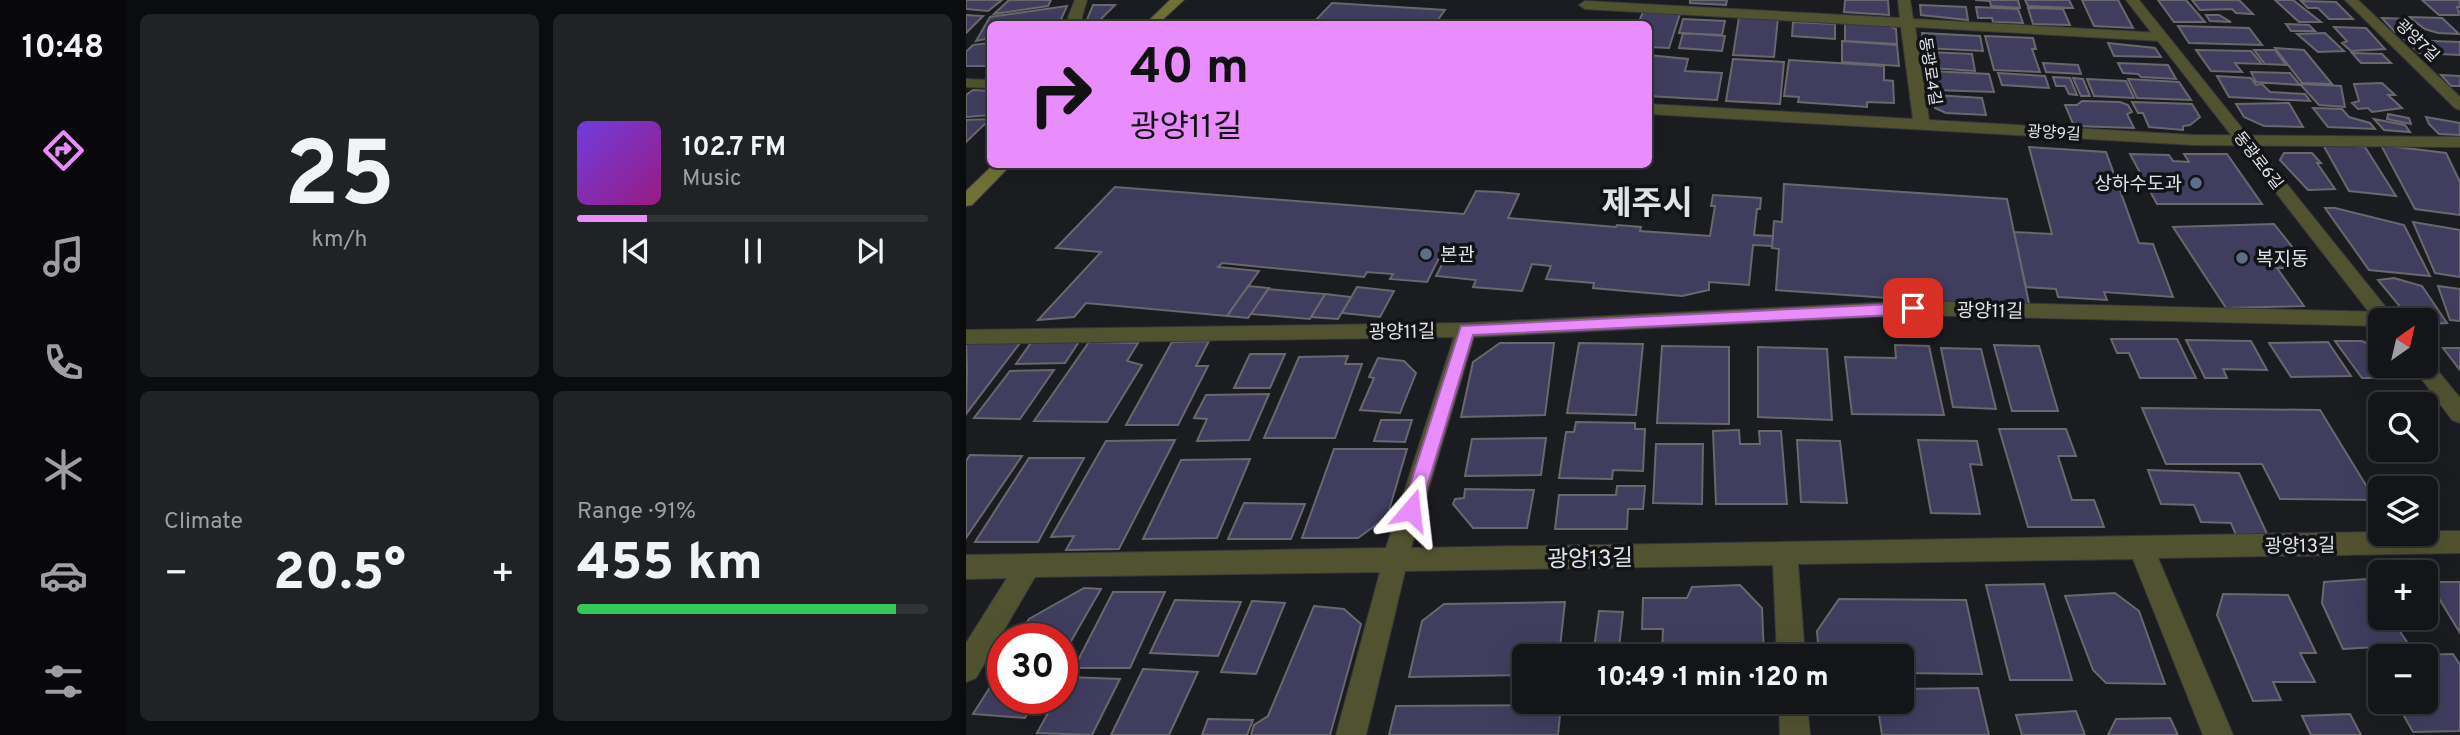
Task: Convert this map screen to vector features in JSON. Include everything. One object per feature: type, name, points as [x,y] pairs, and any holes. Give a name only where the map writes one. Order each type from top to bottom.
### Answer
[{"type":"main road","points":[[1154,21],[1178,0]]},
{"type":"main road","points":[[966,201],[1000,168]]},
{"type":"street","points":[[1076,21],[1081,0]]},
{"type":"street","name":"동광로4길","points":[[1904,0],[1922,125]]},
{"type":"street","name":"동광로6길","points":[[2132,0],[2376,308]]},
{"type":"street","name":"광양7길","points":[[2351,0],[2460,105]]},
{"type":"street","points":[[1584,7],[1906,23]]},
{"type":"street","name":"동광로4길","points":[[1906,23],[2161,37]]},
{"type":"street","points":[[966,83],[987,84]]},
{"type":"street","name":"광양9길","points":[[1652,109],[2194,140],[2460,142]]},
{"type":"street","name":"광양11길","points":[[966,337],[1466,330],[1913,308],[2368,319]]},
{"type":"street","points":[[1351,735],[1395,561],[1466,330]]},
{"type":"street","points":[[2432,378],[2460,414]]},
{"type":"street","name":"광양13길","points":[[966,568],[2460,542]]},
{"type":"street","points":[[2141,548],[2218,735]]},
{"type":"street","points":[[1785,554],[1790,644]]},
{"type":"street","points":[[966,668],[1027,568]]},
{"type":"street","points":[[1794,714],[1795,735]]},
{"type":"building","points":[[966,0],[1002,0],[988,11],[966,9]]},
{"type":"building","points":[[1009,0],[1051,0],[1048,6],[994,14]]},
{"type":"building","points":[[1690,0],[1727,0],[1726,5],[1690,3]]},
{"type":"building","points":[[1845,0],[1888,0],[1889,15],[1844,12]]},
{"type":"building","points":[[1975,0],[2018,0],[2020,8],[1991,6],[1990,1]]},
{"type":"building","points":[[2025,0],[2069,0],[2073,8],[2028,6]]},
{"type":"building","points":[[2082,0],[2118,0],[2133,28],[2094,26]]},
{"type":"building","points":[[2158,0],[2186,0],[2205,22],[2174,22]]},
{"type":"building","points":[[2192,0],[2239,0],[2253,14],[2236,13],[2232,9],[2200,10]]},
{"type":"building","points":[[2275,0],[2293,0],[2321,22],[2299,22]]},
{"type":"building","points":[[2422,0],[2460,0],[2460,7],[2457,7],[2460,15],[2439,15]]},
{"type":"building","points":[[2301,1],[2336,2],[2353,19],[2329,19],[2318,8],[2308,8]]},
{"type":"building","points":[[1332,3],[1445,10],[1437,21],[1315,21]]},
{"type":"building","points":[[1093,5],[1115,5],[1099,21],[1086,21]]},
{"type":"building","points":[[1920,5],[1966,7],[1968,20],[1921,15]]},
{"type":"building","points":[[1067,6],[1060,21],[988,21],[990,17]]},
{"type":"building","points":[[1976,7],[2018,9],[2023,23],[1993,22],[1992,18],[1978,18]]},
{"type":"building","points":[[2028,8],[2063,9],[2070,25],[2033,24]]},
{"type":"building","points":[[1643,12],[1680,14],[1669,48],[1652,47],[1652,21],[1639,21]]},
{"type":"building","points":[[966,15],[983,16],[966,33]]},
{"type":"building","points":[[2206,15],[2219,15],[2231,22],[2210,21]]},
{"type":"building","points":[[1739,17],[1778,18],[1774,57],[1733,55]]},
{"type":"building","points":[[2409,17],[2442,18],[2459,34],[2425,29]]},
{"type":"building","points":[[2382,18],[2408,19],[2415,33],[2395,32]]},
{"type":"building","points":[[1683,19],[1725,21],[1722,35],[1679,33]]},
{"type":"building","points":[[987,22],[987,39],[976,41]]},
{"type":"building","points":[[1793,22],[1835,24],[1835,39],[1792,36]]},
{"type":"building","points":[[1845,23],[1887,25],[1896,29],[1897,44],[1845,41]]},
{"type":"building","points":[[2286,24],[2309,25],[2315,31],[2291,31]]},
{"type":"building","points":[[2178,26],[2249,28],[2262,45],[2189,43]]},
{"type":"building","points":[[2334,27],[2366,28],[2385,49],[2351,51],[2342,43],[2347,41]]},
{"type":"building","points":[[1683,33],[1725,36],[1722,51],[1679,48]]},
{"type":"building","points":[[1922,33],[1980,36],[1983,51],[1924,48]]},
{"type":"building","points":[[2325,33],[2344,51],[2318,52],[2297,34]]},
{"type":"building","points":[[1985,36],[2033,38],[2036,49],[2032,49],[2040,72],[1994,70]]},
{"type":"building","points":[[2405,40],[2460,42],[2460,55],[2419,53]]},
{"type":"building","points":[[1842,41],[1897,45],[1899,66],[1842,62]]},
{"type":"building","points":[[987,43],[987,66],[966,66],[966,52],[973,45]]},
{"type":"building","points":[[2108,43],[2155,48],[2161,57],[2114,56]]},
{"type":"building","points":[[2275,48],[2304,50],[2332,84],[2302,83]]},
{"type":"building","points":[[2196,50],[2251,51],[2262,64],[2235,63],[2242,72],[2211,71]]},
{"type":"building","points":[[2254,50],[2275,50],[2286,65],[2265,64]]},
{"type":"building","points":[[1929,52],[1972,54],[1975,71],[1931,68]]},
{"type":"building","points":[[2352,53],[2382,54],[2391,63],[2361,63]]},
{"type":"building","points":[[1652,55],[1688,59],[1685,71],[1722,73],[1717,100],[1652,96]]},
{"type":"building","points":[[1733,59],[1784,62],[1780,104],[1726,101]]},
{"type":"building","points":[[1789,60],[1884,66],[1884,80],[1893,81],[1894,103],[1867,102],[1867,107],[1798,102],[1799,97],[1784,96]]},
{"type":"building","points":[[2043,63],[2078,65],[2081,74],[2046,72]]},
{"type":"building","points":[[2118,63],[2168,65],[2176,79],[2123,73]]},
{"type":"building","points":[[1930,71],[1989,74],[1994,92],[1933,90]]},
{"type":"building","points":[[2251,72],[2290,73],[2300,85],[2256,82]]},
{"type":"building","points":[[1998,73],[2045,76],[2049,88],[2002,85]]},
{"type":"building","points":[[2441,75],[2460,76],[2460,86],[2451,86]]},
{"type":"building","points":[[2217,76],[2251,78],[2256,85],[2262,84],[2270,92],[2305,94],[2310,101],[2229,97]]},
{"type":"building","points":[[2053,77],[2070,78],[2077,95],[2069,94],[2065,86],[2056,86]]},
{"type":"building","points":[[2073,78],[2083,79],[2090,96],[2081,96]]},
{"type":"building","points":[[2087,79],[2126,81],[2134,98],[2094,96]]},
{"type":"building","points":[[2128,79],[2179,82],[2191,100],[2137,98]]},
{"type":"building","points":[[2382,83],[2395,95],[2388,95],[2402,108],[2372,112],[2368,108],[2358,109],[2352,103],[2359,101],[2354,84]]},
{"type":"building","points":[[2300,84],[2341,86],[2345,107],[2319,105]]},
{"type":"building","points":[[973,90],[987,91],[987,115],[966,117],[966,95]]},
{"type":"building","points":[[1934,95],[1982,98],[1986,115],[1946,113],[1935,108]]},
{"type":"building","points":[[2082,101],[2120,102],[2128,105],[2132,112],[2127,114],[2134,128],[2074,126],[2065,105],[2077,105]]},
{"type":"building","points":[[2132,102],[2192,104],[2200,117],[2190,125],[2183,126],[2183,130],[2149,127],[2143,113],[2138,113]]},
{"type":"building","points":[[2289,103],[2303,127],[2264,126],[2244,117],[2236,104]]},
{"type":"building","points":[[2313,108],[2342,109],[2349,117],[2370,123],[2375,129],[2328,127]]},
{"type":"building","points":[[2388,114],[2409,118],[2411,124],[2387,119]]},
{"type":"building","points":[[2426,117],[2460,123],[2460,135],[2439,134]]},
{"type":"building","points":[[987,119],[966,142],[966,120]]},
{"type":"building","points":[[2374,119],[2405,125],[2410,132],[2384,130]]},
{"type":"building","points":[[2322,143],[2365,147],[2396,196],[2349,191]]},
{"type":"building","points":[[2381,145],[2446,153],[2460,182],[2460,215],[2415,209]]},
{"type":"building","points":[[2029,147],[2106,152],[2139,243],[2153,244],[2173,297],[2104,292],[2107,300],[2058,297],[2056,289],[2026,287],[2014,232],[2052,234]]},
{"type":"building","points":[[2284,153],[2312,153],[2321,163],[2317,163],[2335,189],[2308,190],[2280,160]]},
{"type":"building","name":"상하수도과","points":[[2130,154],[2169,155],[2173,161],[2189,162],[2184,154],[2227,154],[2262,204],[2157,204]]},
{"type":"building","points":[[1784,184],[2007,199],[2030,308],[1776,290],[1779,249],[1772,248],[1774,221],[1782,222]]},
{"type":"building","name":"본관","points":[[1115,187],[1464,214],[1476,191],[1498,192],[1519,194],[1508,218],[1641,227],[1640,231],[1710,236],[1715,206],[1711,206],[1713,195],[1761,198],[1754,235],[1773,236],[1772,246],[1753,245],[1749,285],[1709,282],[1709,290],[1682,296],[1593,288],[1594,283],[1546,279],[1551,266],[1532,264],[1522,291],[1473,287],[1476,280],[1436,276],[1446,257],[1440,256],[1427,282],[1390,279],[1393,274],[1367,272],[1364,277],[1222,263],[1218,267],[1259,271],[1227,316],[1086,303],[1074,317],[1038,320],[1101,252],[1056,248]]},
{"type":"building","points":[[2325,208],[2335,208],[2404,225],[2430,276],[2369,270]]},
{"type":"building","points":[[2413,222],[2460,230],[2460,277],[2435,273]]},
{"type":"building","name":"복지동","points":[[2274,224],[2293,248],[2284,249],[2299,268],[2277,268],[2304,306],[2226,308],[2173,227]]},
{"type":"building","points":[[2394,278],[2422,286],[2437,308],[2401,308],[2378,280]]},
{"type":"building","points":[[1248,286],[1269,288],[1248,318],[1227,316]]},
{"type":"building","points":[[2438,286],[2460,289],[2460,321],[2450,320]]},
{"type":"building","points":[[1357,287],[1394,291],[1380,317],[1342,313]]},
{"type":"building","points":[[1268,289],[1325,294],[1310,319],[1251,314]]},
{"type":"building","points":[[1325,294],[1351,297],[1338,319],[1311,317]]},
{"type":"building","points":[[2438,310],[2447,323],[2438,323]]},
{"type":"building","points":[[1035,337],[1082,337],[1065,363],[1016,364]]},
{"type":"building","points":[[2111,339],[2177,339],[2196,378],[2140,378],[2129,353],[2117,353]]},
{"type":"building","points":[[2186,340],[2251,341],[2267,370],[2223,369],[2227,378],[2205,378]]},
{"type":"building","points":[[1209,341],[1196,366],[1208,366],[1178,425],[1126,425],[1172,342]]},
{"type":"building","points":[[2335,341],[2362,341],[2368,344],[2368,378],[2362,378]]},
{"type":"building","points":[[1089,342],[1138,343],[1127,361],[1142,365],[1107,422],[1034,421]]},
{"type":"building","points":[[2328,342],[2351,376],[2291,377],[2269,343]]},
{"type":"building","points":[[966,343],[1020,343],[966,414],[967,368]]},
{"type":"building","points":[[1500,343],[1554,343],[1545,415],[1461,417],[1473,362]]},
{"type":"building","points":[[1579,343],[1643,344],[1636,415],[1567,413]]},
{"type":"building","points":[[1895,345],[1929,346],[1944,415],[1852,414],[1845,357],[1896,358]]},
{"type":"building","points":[[1994,345],[2039,346],[2058,411],[2012,411]]},
{"type":"building","points":[[1662,346],[1729,347],[1729,424],[1657,423]]},
{"type":"building","points":[[1758,347],[1827,349],[1832,420],[1758,417]]},
{"type":"building","points":[[1941,348],[1981,349],[1996,409],[1953,407]]},
{"type":"building","points":[[2443,348],[2460,348],[2460,370]]},
{"type":"building","points":[[1250,354],[1285,354],[1270,388],[1234,388]]},
{"type":"building","points":[[1348,356],[1345,364],[1362,364],[1335,438],[1264,438],[1299,357]]},
{"type":"building","points":[[1378,358],[1404,361],[1416,373],[1400,413],[1360,410],[1374,378],[1369,377]]},
{"type":"building","points":[[1054,370],[1020,419],[974,418],[1010,371]]},
{"type":"building","points":[[1269,394],[1249,440],[1197,441],[1207,419],[1194,418],[1206,395]]},
{"type":"building","points":[[2142,408],[2320,410],[2368,489],[2368,500],[2280,499],[2262,464],[2166,464]]},
{"type":"building","points":[[1381,420],[1412,420],[1405,442],[1374,441]]},
{"type":"building","points":[[1576,422],[1635,423],[1635,429],[1645,429],[1643,471],[1613,470],[1612,479],[1559,478],[1566,432],[1574,432]]},
{"type":"building","points":[[1999,429],[2066,429],[2076,456],[2058,456],[2072,500],[2094,500],[2104,527],[2028,527]]},
{"type":"building","points":[[1739,430],[1740,444],[1760,444],[1759,431],[1781,431],[1787,504],[1716,504],[1713,431]]},
{"type":"building","points":[[1546,438],[1541,475],[1465,476],[1472,439]]},
{"type":"building","points":[[1175,440],[1119,549],[1066,550],[1074,536],[1051,537],[1106,441]]},
{"type":"building","points":[[1797,440],[1840,441],[1847,503],[1801,502]]},
{"type":"building","points":[[1918,440],[1977,441],[1982,465],[1970,464],[1980,514],[1931,513]]},
{"type":"building","points":[[1656,444],[1703,444],[1702,504],[1653,503]]},
{"type":"building","points":[[1334,449],[1407,449],[1387,517],[1358,538],[1302,538]]},
{"type":"building","points":[[970,455],[1022,456],[966,538],[966,461]]},
{"type":"building","points":[[1029,458],[1084,458],[1038,542],[975,542]]},
{"type":"building","points":[[1250,459],[1217,538],[1143,539],[1181,460]]},
{"type":"building","points":[[2148,470],[2239,473],[2268,536],[2236,535],[2231,523],[2201,522],[2194,505],[2161,504]]},
{"type":"building","points":[[1617,486],[1645,486],[1643,509],[1628,509],[1627,529],[1555,529],[1559,495],[1616,495]]},
{"type":"building","points":[[1465,489],[1534,490],[1527,528],[1473,528],[1453,504],[1455,499],[1464,498]]},
{"type":"building","points":[[1244,503],[1305,504],[1291,539],[1228,539]]},
{"type":"building","points":[[2367,579],[2368,630],[2399,630],[2408,644],[2368,644],[2368,647],[2343,649],[2322,603],[2324,582]]},
{"type":"building","points":[[2438,582],[2460,582],[2460,633],[2438,597]]},
{"type":"building","points":[[2044,584],[2072,680],[2010,680],[1986,585]]},
{"type":"building","points":[[1740,585],[1762,608],[1764,644],[1662,644],[1663,629],[1642,629],[1643,598],[1687,598],[1692,587]]},
{"type":"building","points":[[1084,588],[1101,589],[1078,629],[1078,623],[1026,623]]},
{"type":"building","points":[[1113,592],[1165,592],[1130,668],[1078,668],[1078,660]]},
{"type":"building","points":[[2115,593],[2139,611],[2165,684],[2106,683],[2093,670],[2065,596]]},
{"type":"building","points":[[2223,594],[2288,595],[2316,653],[2300,653],[2315,682],[2273,682],[2281,700],[2253,701],[2217,615]]},
{"type":"building","points":[[1839,599],[1966,600],[1982,674],[1914,673],[1914,644],[1818,644],[1817,631]]},
{"type":"building","points":[[1175,600],[1241,602],[1218,656],[1150,653]]},
{"type":"building","points":[[1252,601],[1285,603],[1256,674],[1221,672]]},
{"type":"building","points":[[1565,602],[1560,644],[1512,644],[1512,675],[1409,677],[1422,621],[1444,604]]},
{"type":"building","points":[[1314,606],[1344,609],[1361,624],[1330,735],[1251,735],[1254,725],[1268,716]]},
{"type":"building","points":[[1599,611],[1623,612],[1619,644],[1595,644]]},
{"type":"building","points":[[2438,654],[2453,654],[2460,665],[2460,731],[2413,732],[2403,714],[2438,714]]},
{"type":"building","points":[[1143,669],[1198,672],[1169,735],[1111,735]]},
{"type":"building","points":[[1078,677],[1120,679],[1092,735],[1037,733],[1047,714],[1078,714]]},
{"type":"building","points":[[1978,688],[1989,735],[1882,735],[1879,714],[1914,714],[1914,689]]},
{"type":"building","points":[[987,692],[987,714],[1027,714],[1025,718],[973,714]]},
{"type":"building","points":[[1512,705],[1512,714],[1560,714],[1558,735],[1389,735],[1396,706]]},
{"type":"building","points":[[2076,711],[2085,735],[2022,735],[2016,715]]},
{"type":"building","points":[[2350,714],[2361,735],[2311,735],[2302,716]]},
{"type":"building","points":[[2170,718],[2178,735],[2108,735],[2116,719]]},
{"type":"building","points":[[1208,719],[1253,720],[1247,735],[1202,735]]},
{"type":"place","name":"상하수도과","points":[[2196,183]]},
{"type":"place","name":"본관","points":[[1426,254]]},
{"type":"place","name":"복지동","points":[[2242,258]]},
{"type":"district","name":"제주시","points":[[1647,202]]},
{"type":"route","points":[[1411,510],[1466,330],[1913,308]]}]
